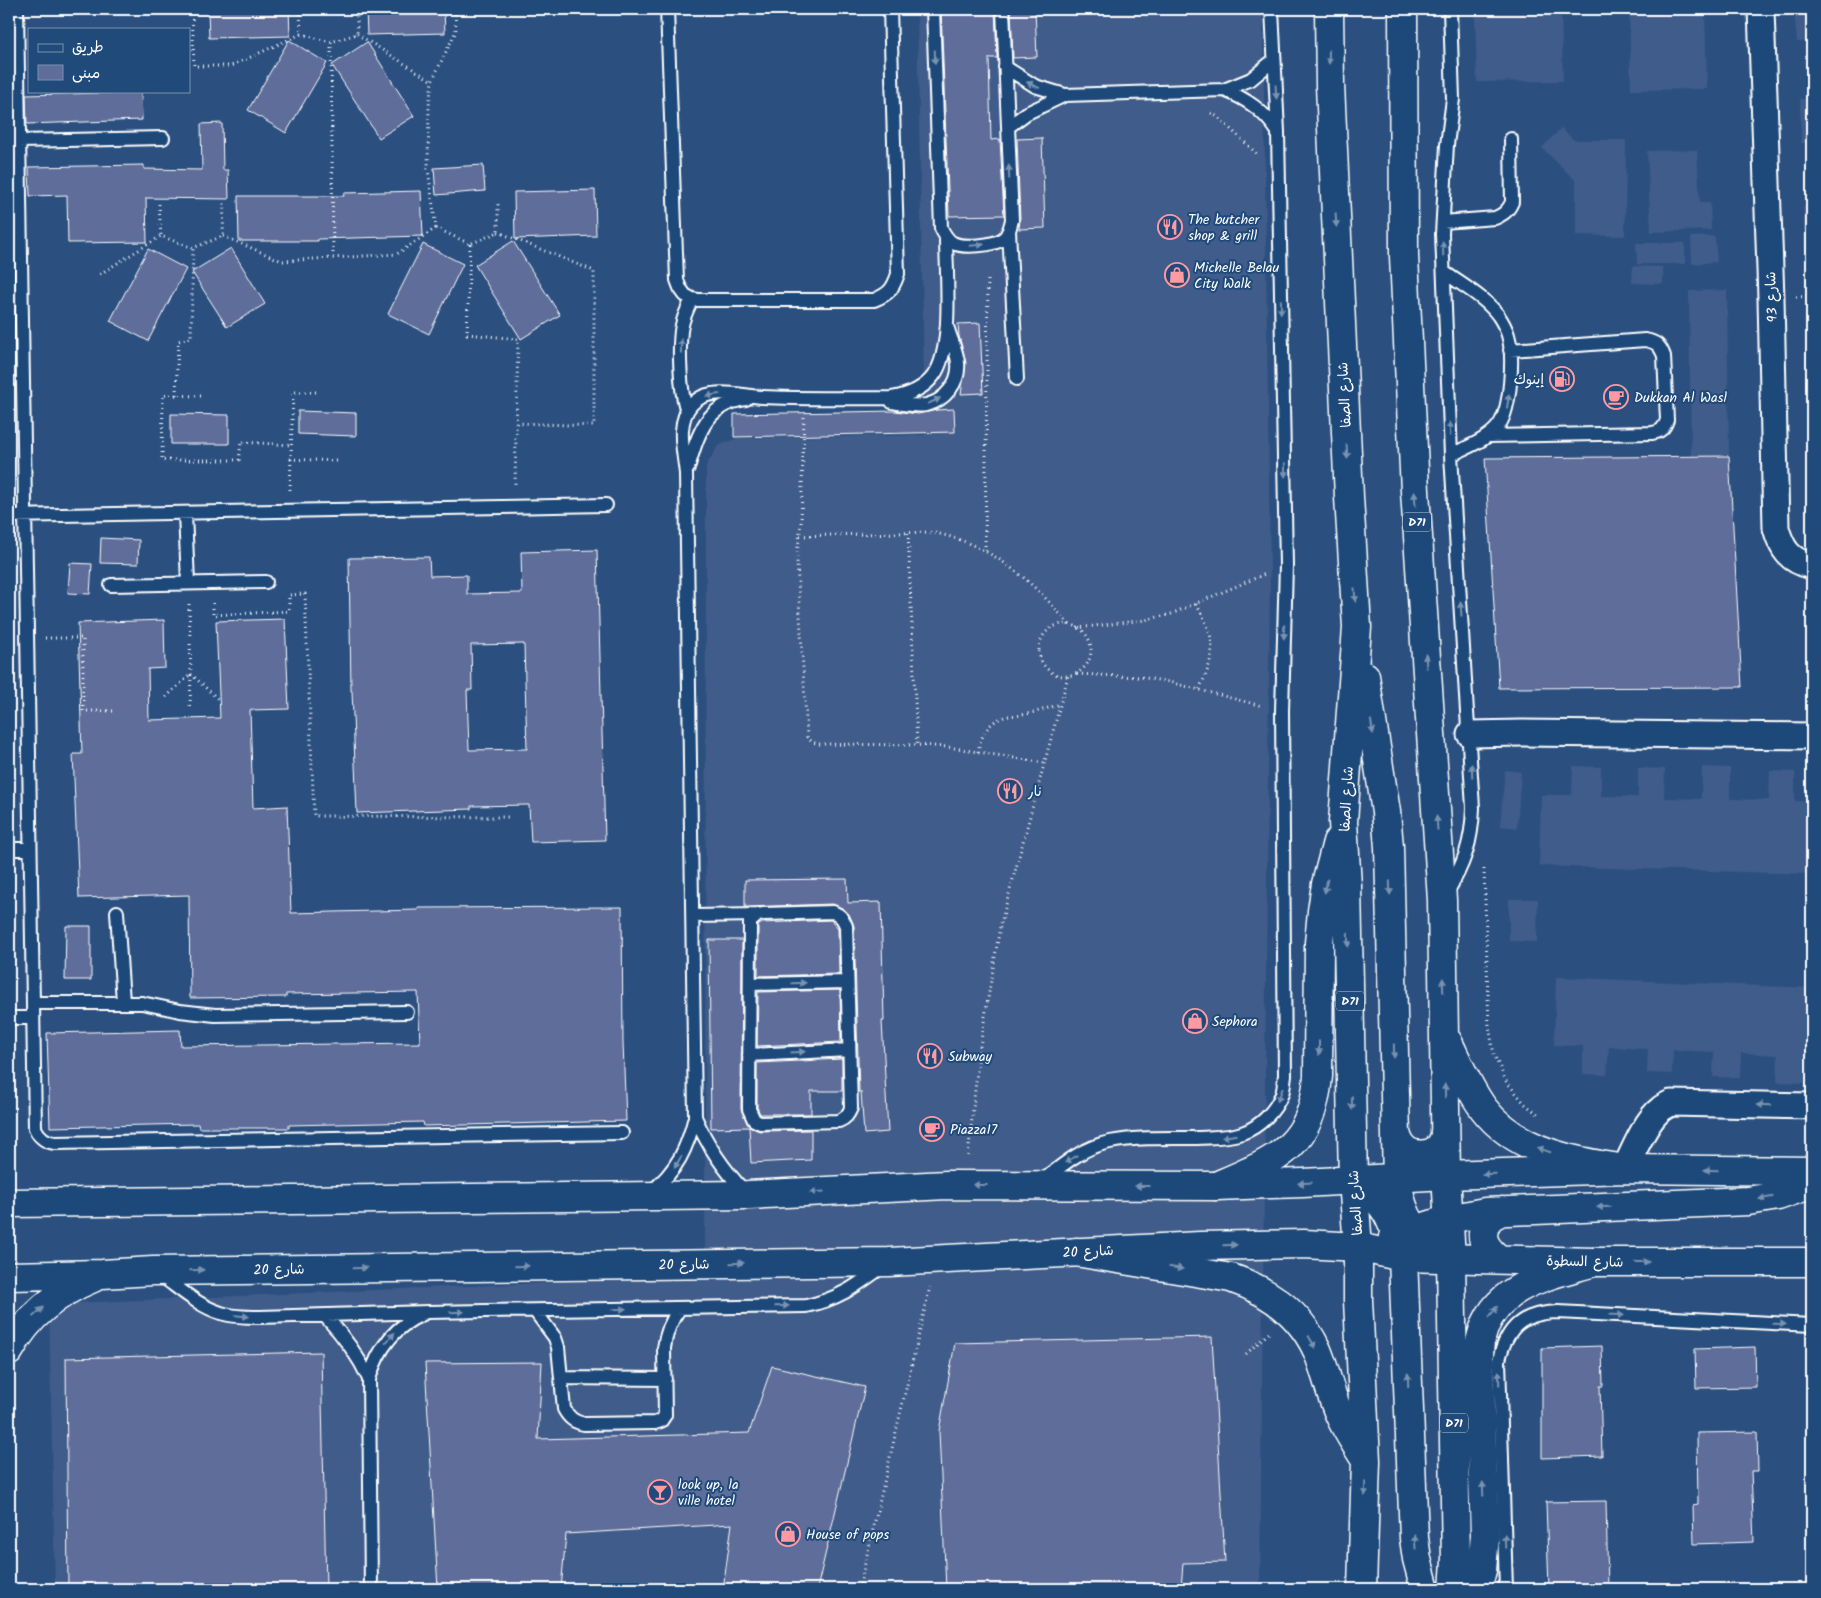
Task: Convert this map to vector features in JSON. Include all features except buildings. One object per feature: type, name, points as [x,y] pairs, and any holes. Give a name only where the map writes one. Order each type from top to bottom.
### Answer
[{"type":"main road","name":"شارع الصفا","points":[[1329,9],[1332,144],[1351,546],[1357,627],[1343,822],[1347,886],[1353,1180],[1358,1247],[1358,1300],[1366,1461],[1362,1589]]},
{"type":"main road","name":"D71","points":[[1403,9],[1404,256],[1415,491],[1442,900],[1446,1175],[1452,1258],[1456,1562],[1454,1589]]},
{"type":"main road","points":[[1357,627],[1386,812],[1389,847],[1397,1178],[1399,1194],[1405,1213],[1405,1300],[1414,1538],[1425,1589]]},
{"type":"main road","points":[[1216,1186],[1278,1157],[1298,1138],[1310,1119],[1316,1098],[1318,1076],[1319,943],[1322,911],[1326,884],[1343,822]]},
{"type":"main road","points":[[1444,1034],[1475,1095],[1486,1111],[1514,1136],[1531,1145],[1581,1162],[1625,1169]]},
{"type":"main road","points":[[1396,1133],[1401,1145],[1410,1153],[1422,1155],[1434,1152],[1442,1143],[1446,1132]]},
{"type":"main road","points":[[9,1203],[646,1197],[748,1195],[947,1185],[1216,1186],[1625,1169],[1812,1171]]},
{"type":"main road","points":[[1353,1180],[1371,1191],[1382,1204],[1405,1241]]},
{"type":"main road","points":[[1405,1241],[1449,1219],[1485,1212],[1748,1201],[1778,1196],[1812,1184]]},
{"type":"main road","points":[[1499,1259],[1487,1249],[1483,1234],[1489,1219],[1502,1211]]},
{"type":"main road","points":[[1358,1247],[1405,1241],[1432,1246],[1452,1258]]},
{"type":"main road","name":"شارع 20","points":[[9,1276],[153,1271],[889,1262],[1200,1246],[1296,1244],[1358,1247]]},
{"type":"main road","points":[[1076,1252],[1231,1278],[1253,1286],[1273,1298],[1290,1312],[1305,1330],[1317,1350],[1340,1416],[1366,1461]]},
{"type":"main road","name":"شارع السطوة","points":[[1452,1258],[1594,1262],[1812,1262]]},
{"type":"main road","points":[[1477,1589],[1482,1570],[1485,1535],[1478,1361],[1480,1338],[1488,1318],[1504,1298],[1519,1286],[1594,1262]]},
{"type":"main road","points":[[9,1351],[30,1319],[50,1300],[74,1286],[102,1274]]},
{"type":"main road","points":[[1358,1300],[1366,1291],[1376,1286],[1387,1286],[1398,1291],[1405,1300]]},
{"type":"street","name":"شارع 93","points":[[1761,9],[1771,298],[1776,528],[1780,543],[1789,555],[1802,564],[1812,566]]},
{"type":"street","points":[[1470,734],[1812,736]]},
{"type":"street","points":[[1625,1169],[1652,1119],[1660,1109],[1671,1103],[1812,1106]]},
{"type":"lane","points":[[17,9],[23,516],[35,1128],[38,1134],[48,1142],[622,1133]]},
{"type":"lane","points":[[668,9],[677,280],[680,288],[685,295],[692,299],[874,300],[885,295],[894,286],[898,274],[890,9]]},
{"type":"lane","points":[[646,1197],[664,1181],[678,1163],[689,1141],[695,1117],[686,474],[682,431],[683,421],[693,403],[702,397],[712,394],[805,398],[892,398],[916,391],[927,383],[935,373],[941,361],[947,327],[946,238],[941,228],[933,9]]},
{"type":"lane","points":[[1003,9],[1012,220],[1009,232],[1017,379]]},
{"type":"lane","points":[[1037,1185],[1066,1161],[1086,1150],[1108,1142],[1130,1139],[1226,1137],[1244,1132],[1261,1123],[1271,1113],[1282,1094],[1286,1075],[1282,711],[1286,565],[1278,132],[1272,9]]},
{"type":"lane","points":[[1442,900],[1458,875],[1467,853],[1472,831],[1473,808],[1470,734],[1451,454],[1444,272],[1443,222],[1453,99],[1450,9]]},
{"type":"lane","points":[[1005,67],[1035,86],[1065,95],[1224,90],[1251,79],[1274,60]]},
{"type":"lane","points":[[1224,90],[1255,106],[1268,118],[1278,132]]},
{"type":"lane","points":[[1008,127],[1027,113],[1065,95]]},
{"type":"lane","points":[[19,140],[163,138]]},
{"type":"lane","points":[[1443,222],[1495,218],[1509,210],[1512,202],[1511,139]]},
{"type":"lane","points":[[946,238],[953,243],[963,246],[989,244],[997,243],[1009,232]]},
{"type":"lane","points":[[1444,272],[1481,299],[1498,315],[1509,336],[1510,350],[1509,399],[1506,413],[1499,426],[1488,436],[1451,454]]},
{"type":"lane","points":[[687,411],[683,394],[681,344],[682,328],[692,299]]},
{"type":"lane","points":[[870,398],[916,406],[927,405],[937,401],[946,394],[953,386],[958,364],[947,327]]},
{"type":"lane","points":[[1488,436],[1652,433],[1659,432],[1664,428],[1667,420],[1664,356],[1661,347],[1654,342],[1645,340],[1510,350]]},
{"type":"lane","points":[[686,474],[699,431],[707,420],[727,404],[761,397]]},
{"type":"lane","points":[[9,516],[606,505]]},
{"type":"lane","points":[[185,513],[188,583]]},
{"type":"lane","points":[[111,585],[266,582]]},
{"type":"lane","points":[[9,849],[30,849]]},
{"type":"lane","points":[[118,912],[123,1002]]},
{"type":"lane","points":[[693,916],[833,912],[844,920],[846,926],[851,1108],[845,1119],[839,1121],[760,1123],[754,1120],[749,1109],[749,928],[750,922],[758,915]]},
{"type":"lane","points":[[750,984],[847,982]]},
{"type":"lane","points":[[33,1003],[142,1003],[180,1011],[216,1014],[407,1012]]},
{"type":"lane","points":[[9,1018],[33,1018]]},
{"type":"lane","points":[[749,1055],[849,1050]]},
{"type":"lane","points":[[695,1117],[717,1159],[731,1178],[748,1195]]},
{"type":"lane","points":[[153,1271],[202,1305],[221,1313],[241,1317],[325,1316],[428,1312],[806,1306],[837,1298],[889,1262]]},
{"type":"lane","points":[[535,1311],[555,1338],[561,1358],[564,1409],[568,1416],[575,1422],[584,1424],[655,1423],[661,1421],[665,1415],[665,1337],[672,1319],[680,1308]]},
{"type":"lane","points":[[371,1589],[370,1379],[376,1358],[388,1339],[413,1318],[428,1312]]},
{"type":"lane","points":[[1506,1589],[1499,1360],[1502,1344],[1511,1331],[1523,1320],[1540,1312],[1558,1312],[1812,1325]]},
{"type":"lane","points":[[325,1316],[347,1341],[370,1379]]},
{"type":"lane","points":[[562,1378],[665,1378]]},
{"type":"path","points":[[192,9],[194,66],[231,66],[301,34],[331,42],[357,34],[432,80]]},
{"type":"path","points":[[300,9],[301,34]]},
{"type":"path","points":[[357,9],[357,34]]},
{"type":"path","points":[[436,228],[428,169],[428,106],[432,80],[456,31],[455,9]]},
{"type":"path","points":[[331,42],[333,257]]},
{"type":"path","points":[[1203,111],[1218,117],[1257,155],[1278,156]]},
{"type":"path","points":[[498,201],[498,232]]},
{"type":"path","points":[[223,236],[224,203]]},
{"type":"path","points":[[159,204],[161,236]]},
{"type":"path","points":[[161,236],[192,248],[223,236],[282,261],[398,254],[436,228]]},
{"type":"path","points":[[436,228],[470,244],[498,232],[594,271],[594,426],[516,423]]},
{"type":"path","points":[[100,274],[161,236]]},
{"type":"path","points":[[470,244],[466,334],[518,339],[515,507]]},
{"type":"path","points":[[985,551],[989,244]]},
{"type":"path","points":[[176,396],[178,341],[191,338],[192,248]]},
{"type":"path","points":[[290,511],[293,392],[317,392]]},
{"type":"path","points":[[201,396],[164,395],[162,460],[239,460],[241,442],[291,444]]},
{"type":"path","points":[[805,398],[800,536],[797,563],[807,737],[812,742],[819,744],[948,747],[1045,763]]},
{"type":"path","points":[[290,459],[336,461]]},
{"type":"path","points":[[800,536],[929,532],[949,535],[985,551],[1014,569],[1034,586],[1069,625]]},
{"type":"path","points":[[908,533],[917,745]]},
{"type":"path","points":[[1078,628],[1145,620],[1171,614],[1286,565]]},
{"type":"path","points":[[188,583],[191,674],[190,707]]},
{"type":"path","points":[[213,583],[213,615],[289,612],[289,595],[305,594],[314,816],[510,817]]},
{"type":"path","points":[[1196,604],[1208,624],[1212,646],[1209,668],[1199,689]]},
{"type":"path","points":[[1077,674],[1088,662],[1091,647],[1084,632],[1069,625],[1060,625],[1052,628],[1041,641],[1039,650],[1045,666],[1059,676],[1077,674],[1140,677],[1199,689],[1282,711]]},
{"type":"path","points":[[26,638],[83,638],[83,711],[117,711]]},
{"type":"path","points":[[166,697],[191,674]]},
{"type":"path","points":[[191,674],[220,701]]},
{"type":"path","points":[[968,1157],[979,1052],[1000,926],[1068,676]]},
{"type":"path","points":[[978,752],[984,730],[1002,717],[1021,715],[1061,704]]},
{"type":"path","points":[[1472,831],[1480,851],[1485,873],[1489,1026],[1494,1055],[1506,1081],[1524,1104],[1545,1120]]},
{"type":"path","points":[[859,1589],[937,1260]]},
{"type":"shaded area","points":[[917,9],[1263,9],[1270,571],[1260,1589],[55,1589],[49,1304],[705,1276],[706,466],[718,446],[737,438],[925,435]]},
{"type":"shaded area","points":[[1475,9],[1561,9],[1563,81],[1477,82]]},
{"type":"shaded area","points":[[1629,9],[1705,9],[1707,89],[1631,90]]},
{"type":"shaded area","points":[[1794,9],[1812,9],[1812,41],[1797,42]]},
{"type":"shaded area","points":[[1800,99],[1812,99],[1812,143],[1801,143]]},
{"type":"shaded area","points":[[1561,128],[1574,140],[1626,140],[1625,236],[1576,235],[1576,181],[1542,148]]},
{"type":"shaded area","points":[[1697,150],[1700,203],[1710,203],[1711,230],[1651,232],[1647,151]]},
{"type":"shaded area","points":[[1812,206],[1812,251],[1805,251],[1803,207]]},
{"type":"shaded area","points":[[1715,236],[1717,262],[1692,264],[1691,237]]},
{"type":"shaded area","points":[[1636,243],[1685,243],[1685,264],[1637,264]]},
{"type":"shaded area","points":[[1633,266],[1663,267],[1663,284],[1632,283]]},
{"type":"shaded area","points":[[1727,290],[1729,456],[1691,456],[1689,291]]},
{"type":"shaded area","points":[[1812,336],[1812,380],[1807,380],[1805,337]]},
{"type":"shaded area","points":[[1573,766],[1601,767],[1601,796],[1638,797],[1638,768],[1665,769],[1664,798],[1701,799],[1702,767],[1730,768],[1730,799],[1769,800],[1770,771],[1795,772],[1795,801],[1812,802],[1812,874],[1539,866],[1541,795],[1572,795]]},
{"type":"shaded area","points":[[1505,770],[1521,772],[1517,828],[1500,826]]},
{"type":"shaded area","points":[[1509,899],[1538,899],[1537,942],[1509,941]]},
{"type":"shaded area","points":[[1556,977],[1812,988],[1812,1056],[1804,1056],[1804,1083],[1777,1082],[1778,1055],[1741,1053],[1740,1078],[1713,1077],[1714,1052],[1673,1050],[1672,1074],[1647,1073],[1648,1049],[1609,1047],[1607,1075],[1583,1074],[1583,1046],[1554,1045]]},
{"type":"place","name":"The butcher shop & grill","points":[[1170,227]]},
{"type":"place","name":"Michelle Belau City Walk","points":[[1177,275]]},
{"type":"place","name":"إينوك","points":[[1562,379]]},
{"type":"place","name":"Dukkan Al Wasl","points":[[1616,397]]},
{"type":"place","name":"نار","points":[[1010,791]]},
{"type":"place","name":"Sephora","points":[[1195,1021]]},
{"type":"place","name":"Subway","points":[[930,1056]]},
{"type":"place","name":"Piazza17","points":[[932,1129]]},
{"type":"place","name":"look up, la ville hotel","points":[[660,1492]]},
{"type":"place","name":"House of pops","points":[[788,1534]]}]
